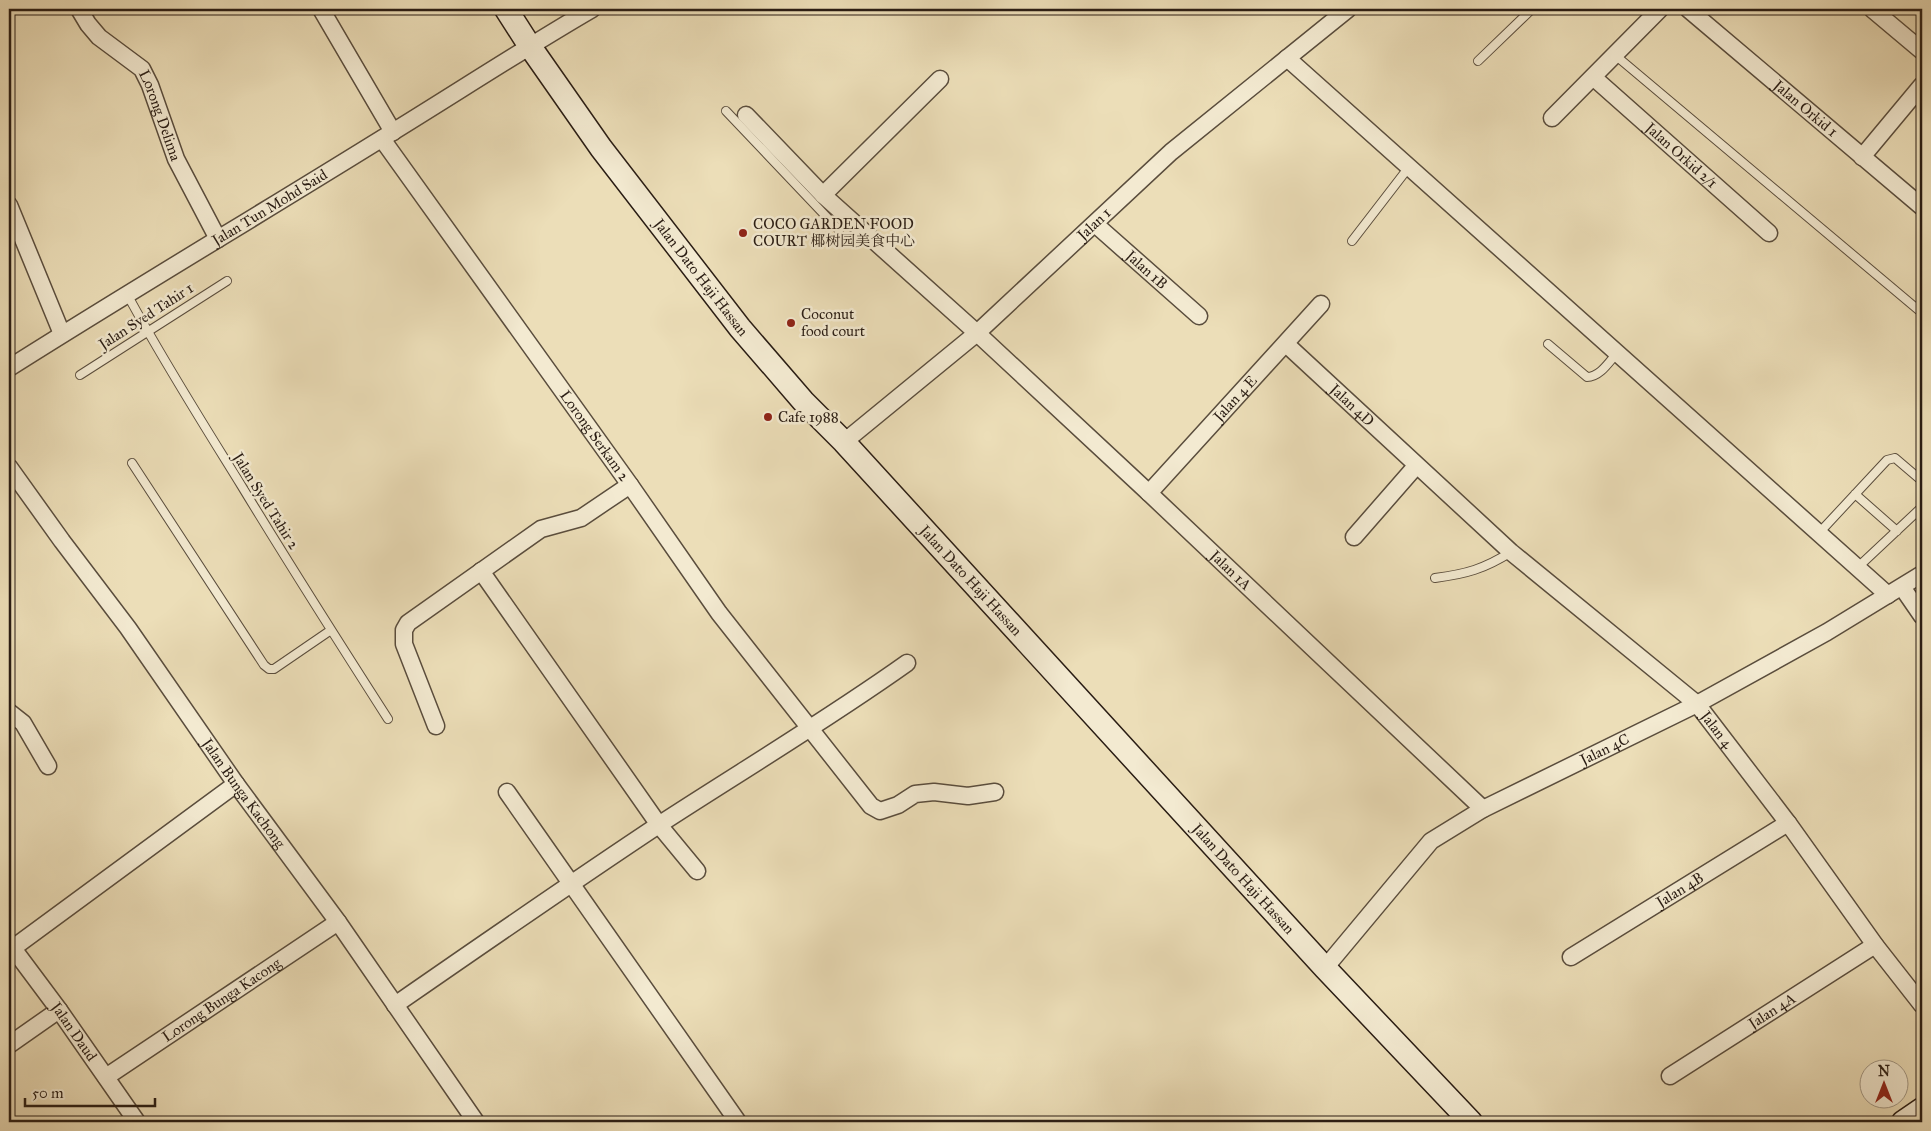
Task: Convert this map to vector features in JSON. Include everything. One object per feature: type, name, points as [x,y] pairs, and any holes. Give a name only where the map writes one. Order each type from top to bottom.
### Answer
[{"type":"street","name":"Lorong Delima","points":[[79,9],[99,37],[142,69],[150,85],[176,159],[218,239]]},
{"type":"street","name":"Lorong Serkam 2","points":[[321,9],[388,135],[719,613],[871,806],[880,811],[898,805],[914,794],[934,792],[968,796],[995,792]]},
{"type":"street","name":"Jalan Dato Haji Hassan","points":[[506,9],[601,148],[740,328],[803,401],[844,442],[1325,968],[1471,1122]]},
{"type":"street","name":"Jalan Tun Mohd Said","points":[[9,368],[388,135],[529,45],[592,9]]},
{"type":"street","name":"Jalan 1","points":[[844,442],[977,333],[1171,152],[1348,9]]},
{"type":"street","points":[[1552,118],[1660,9]]},
{"type":"street","name":"Jalan Orkid 1","points":[[1688,9],[1922,207]]},
{"type":"street","points":[[1872,9],[1922,51]]},
{"type":"street","points":[[1288,58],[1888,595]]},
{"type":"street","name":"Jalan Orkid 2/1","points":[[1593,77],[1769,233]]},
{"type":"street","points":[[823,195],[940,78]]},
{"type":"street","points":[[1862,157],[1921,90]]},
{"type":"street","name":"Jalan 1A","points":[[746,115],[770,149],[977,333],[1483,809]]},
{"type":"street","points":[[9,205],[62,334]]},
{"type":"street","name":"Jalan 1B","points":[[1095,224],[1198,316]]},
{"type":"street","name":"Jalan 4 E","points":[[1149,493],[1321,304]]},
{"type":"street","name":"Jalan 4D","points":[[1286,344],[1458,505]]},
{"type":"street","points":[[1354,536],[1416,466]]},
{"type":"street","name":"Jalan Bunga Kachong","points":[[9,467],[128,628],[236,784],[338,922],[476,1122]]},
{"type":"street","points":[[436,726],[404,644],[404,630],[408,623],[541,529],[580,518],[630,485]]},
{"type":"street","name":"Jalan 4","points":[[1458,505],[1510,552],[1697,704],[1788,823],[1875,945],[1922,1005]]},
{"type":"street","points":[[481,571],[659,825],[697,870]]},
{"type":"street","name":"Jalan 4C","points":[[1325,968],[1431,841],[1483,809],[1697,704],[1827,632],[1922,574]]},
{"type":"street","points":[[1902,586],[1922,616]]},
{"type":"street","points":[[395,1006],[492,937],[659,825],[810,730],[907,663]]},
{"type":"street","points":[[9,712],[23,723],[48,766]]},
{"type":"street","points":[[11,946],[236,784]]},
{"type":"street","points":[[507,792],[738,1122]]},
{"type":"street","name":"Jalan 4B","points":[[1572,957],[1788,823]]},
{"type":"street","name":"Lorong Bunga Kacong","points":[[106,1077],[338,922]]},
{"type":"street","name":"Jalan 4A","points":[[1670,1076],[1875,945]]},
{"type":"street","name":"Jalan Daud","points":[[11,946],[59,1010],[137,1122]]},
{"type":"street","points":[[9,1045],[59,1010]]},
{"type":"street","points":[[1903,1122],[1922,1109]]},
{"type":"lane","points":[[1478,61],[1532,9]]},
{"type":"lane","points":[[1615,55],[1922,313]]},
{"type":"lane","points":[[726,111],[770,149],[838,230]]},
{"type":"lane","points":[[1352,241],[1409,167]]},
{"type":"lane","name":"Jalan Syed Tahir 1","points":[[80,375],[227,281]]},
{"type":"lane","name":"Jalan Syed Tahir 2","points":[[127,294],[147,332],[388,719]]},
{"type":"lane","points":[[1548,344],[1587,378],[1594,378],[1617,353]]},
{"type":"lane","points":[[1818,533],[1887,460],[1895,458],[1922,480]]},
{"type":"lane","points":[[132,463],[264,666],[274,669],[331,630]]},
{"type":"lane","points":[[1855,494],[1897,531]]},
{"type":"lane","points":[[1857,568],[1922,507]]},
{"type":"lane","points":[[1434,578],[1461,575],[1476,570],[1490,565],[1510,552]]},
{"type":"place","name":"COCO GARDEN FOOD COURT 椰树园美食中心","points":[[743,233]]},
{"type":"place","name":"Coconut food court","points":[[791,323]]},
{"type":"place","name":"Cafe 1988","points":[[768,417]]}]
